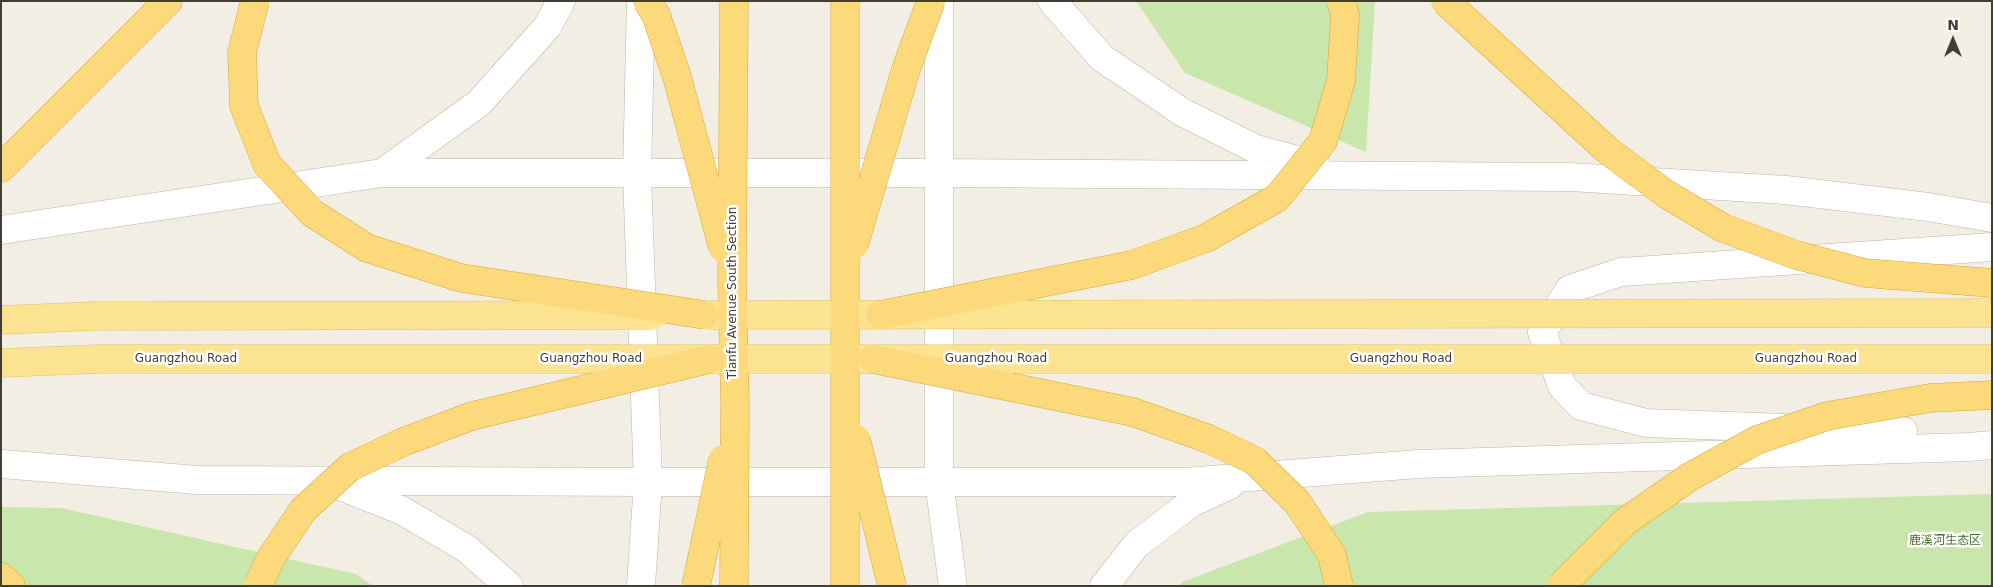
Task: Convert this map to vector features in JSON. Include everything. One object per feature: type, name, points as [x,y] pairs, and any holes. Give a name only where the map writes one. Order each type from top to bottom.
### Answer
[{"type":"highway","points":[[1,168],[168,1]]},
{"type":"highway","points":[[255,1],[242,52],[244,106],[267,164],[312,213],[367,248],[461,278],[705,315]]},
{"type":"highway","points":[[647,1],[656,15],[676,77],[732,281]]},
{"type":"highway","name":"Tianfu Avenue South Section","points":[[734,1],[732,281],[734,586]]},
{"type":"highway","points":[[845,1],[845,586]]},
{"type":"highway","points":[[845,275],[906,69],[931,1]]},
{"type":"highway","points":[[880,315],[1132,265],[1206,238],[1277,198],[1323,141],[1341,81],[1345,15],[1341,1]]},
{"type":"highway","points":[[1445,1],[1608,150],[1666,194],[1724,228],[1796,255],[1865,274],[1992,283]]},
{"type":"highway","points":[[258,586],[271,558],[303,510],[350,467],[403,442],[472,416],[710,359]]},
{"type":"highway","points":[[873,359],[1133,412],[1209,439],[1255,461],[1297,502],[1332,555],[1339,586]]},
{"type":"highway","points":[[1561,586],[1626,521],[1691,476],[1757,440],[1827,416],[1930,398],[1992,395]]},
{"type":"highway","points":[[845,397],[892,586]]},
{"type":"highway","points":[[696,586],[734,403]]},
{"type":"highway","points":[[1,578],[11,586]]},
{"type":"main road","points":[[1,320],[94,316],[1992,313]]},
{"type":"main road","name":"Guangzhou Road","points":[[1,363],[98,359],[1992,359]]},
{"type":"street","points":[[382,173],[479,103],[547,27],[561,1]]},
{"type":"street","points":[[641,1],[637,174],[648,482],[641,586]]},
{"type":"street","points":[[939,1],[939,482],[953,586]]},
{"type":"street","points":[[1052,1],[1102,58],[1182,112],[1256,149],[1353,176]]},
{"type":"street","points":[[1,230],[382,173],[939,173],[1570,177],[1786,190],[1928,207],[1992,218]]},
{"type":"street","points":[[1992,247],[1621,272],[1570,290],[1542,332],[1562,386],[1581,406],[1646,423],[1867,432],[1992,429]]},
{"type":"street","points":[[1,464],[197,480],[1185,482],[1418,464],[1969,448],[1992,445]]},
{"type":"street","points":[[1104,586],[1136,545],[1191,503],[1245,478]]},
{"type":"street","points":[[327,480],[404,512],[467,549],[509,586]]},
{"type":"green space","points":[[1136,1],[1375,1],[1366,152],[1185,73]]},
{"type":"green space","name":"鹿溪河生态区","points":[[1992,494],[1992,586],[1180,586],[1182,582],[1368,512]]},
{"type":"green space","points":[[1,507],[61,508],[356,574],[373,586],[1,586]]}]
